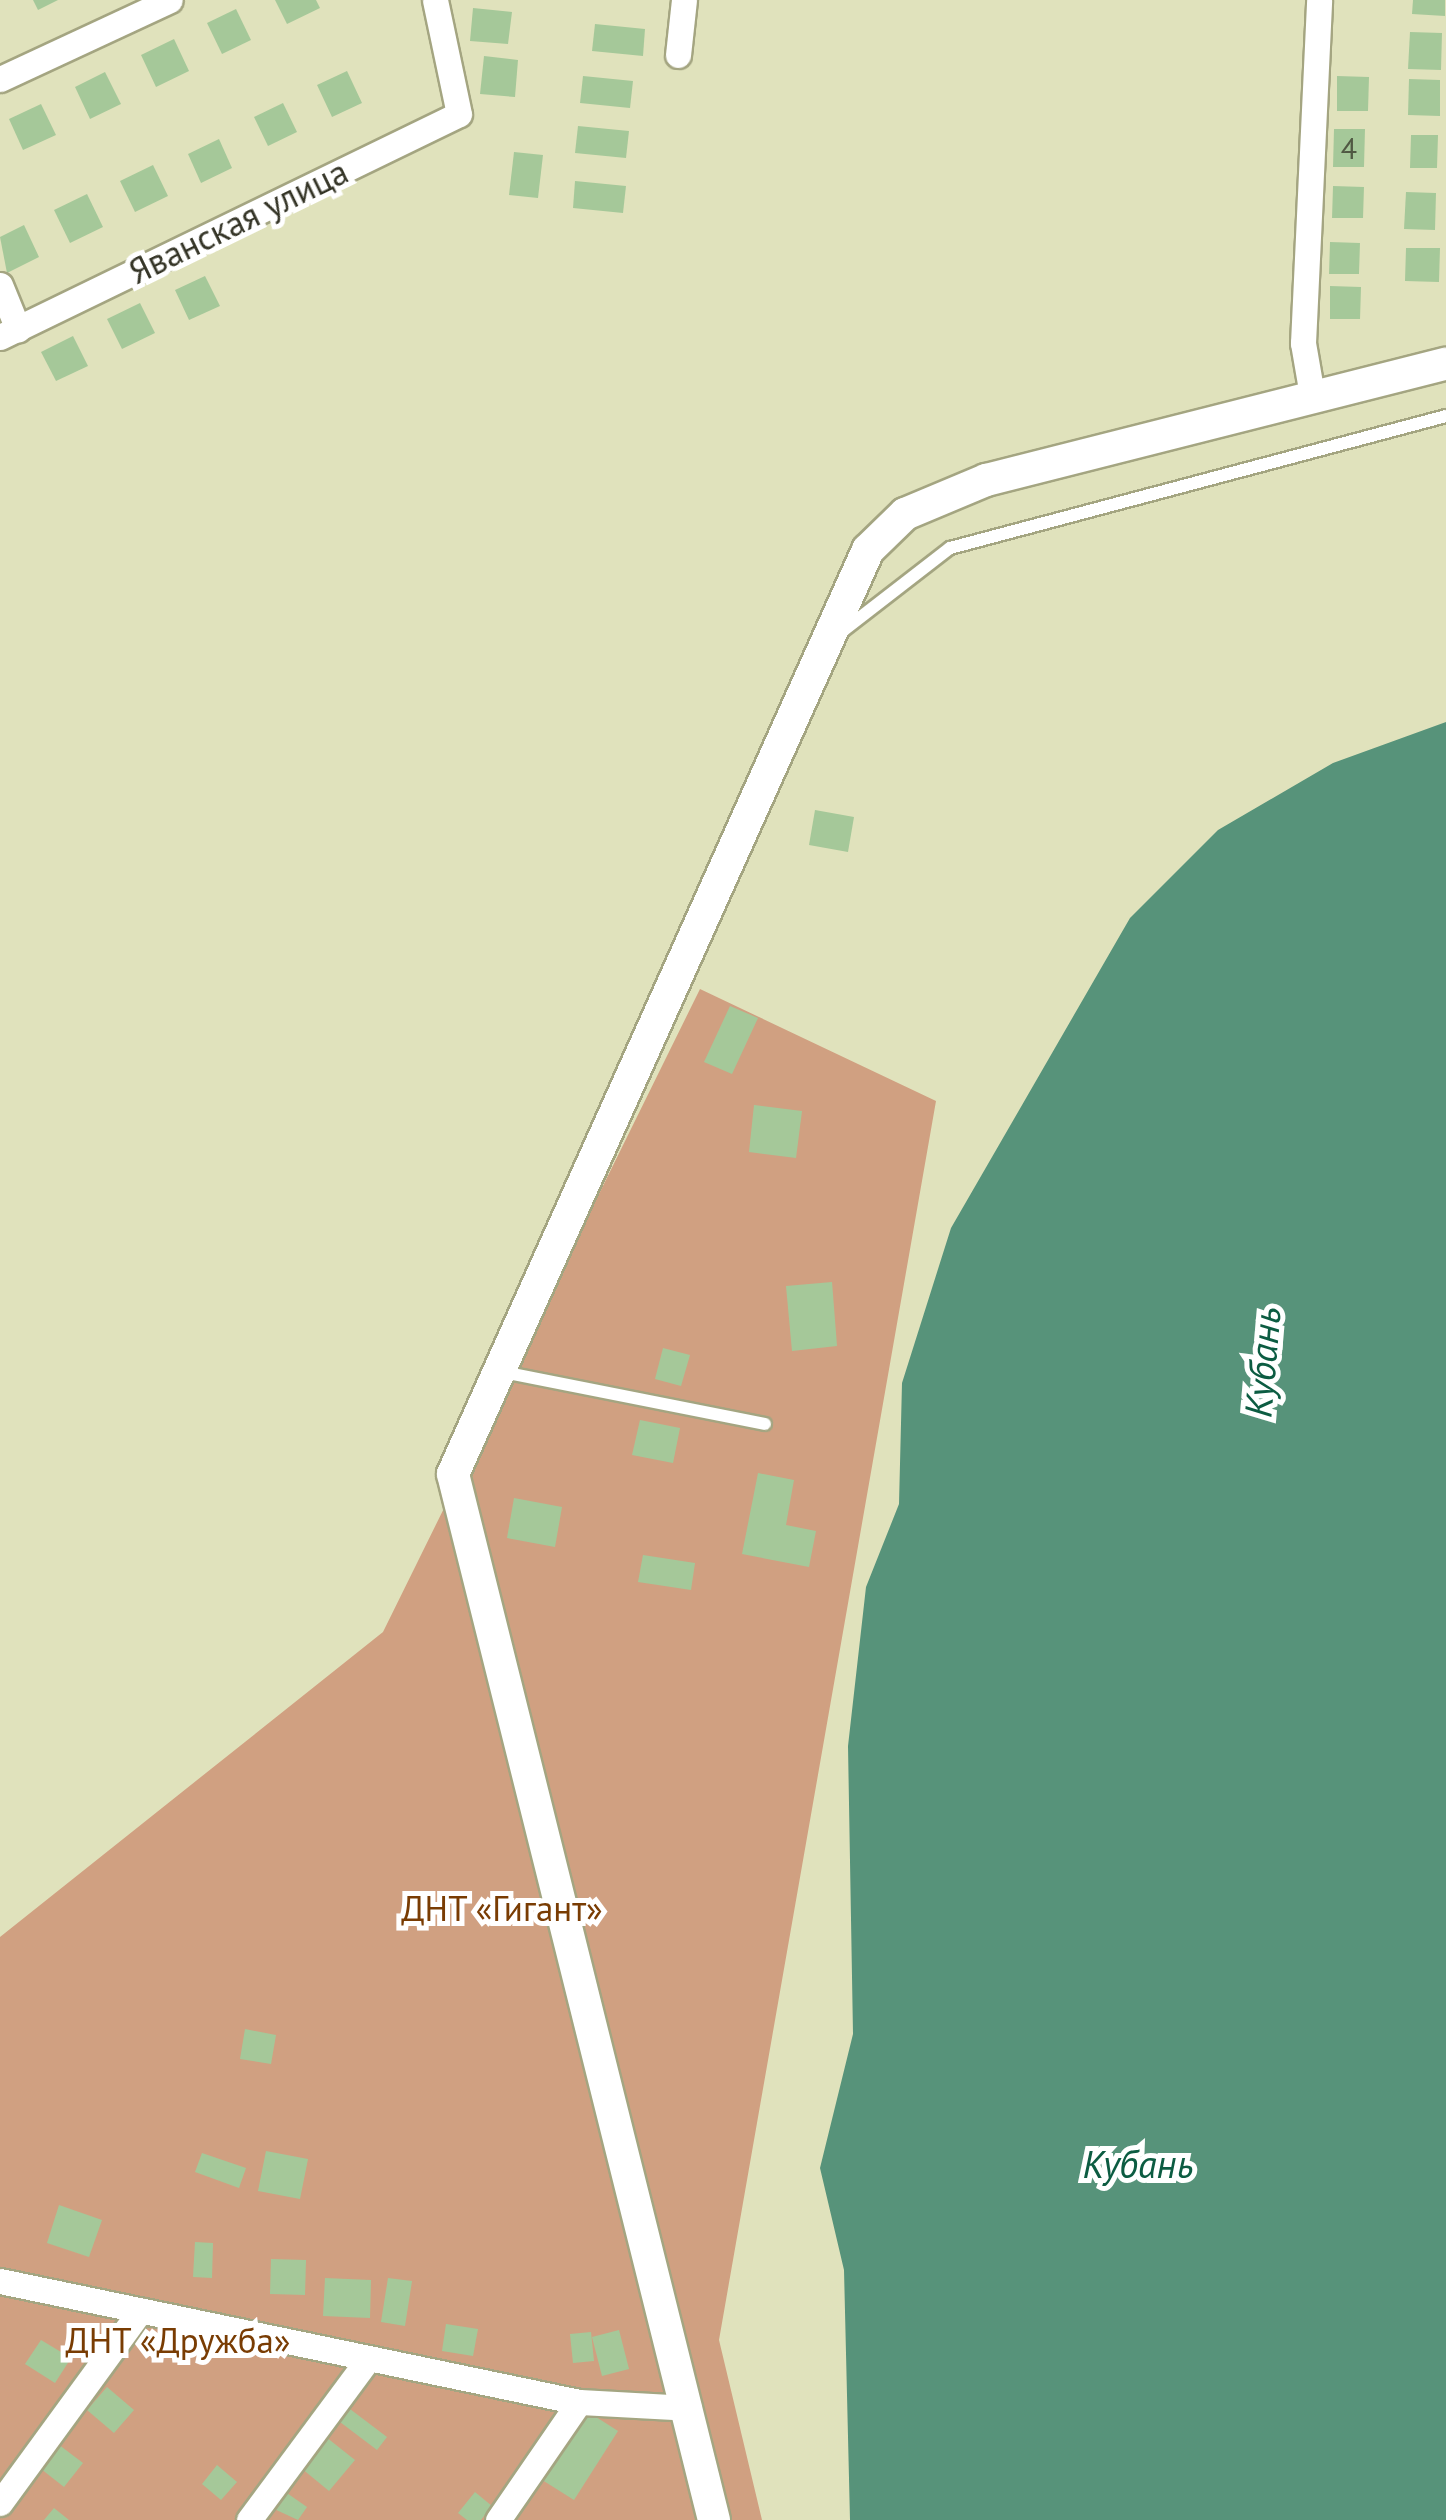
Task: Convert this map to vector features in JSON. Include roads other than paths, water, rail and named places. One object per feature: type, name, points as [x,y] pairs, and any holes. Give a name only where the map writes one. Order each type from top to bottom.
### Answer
[{"type":"street","points":[[0,79],[170,0]]},
{"type":"street","name":"Яванская улица","points":[[9,333],[459,114],[435,0]]},
{"type":"street","points":[[678,55],[684,0]]},
{"type":"street","points":[[1312,395],[1304,343],[1319,0]]},
{"type":"street","points":[[0,285],[9,333]]},
{"type":"street","points":[[714,2520],[453,1474],[496,1371],[624,1109],[832,640],[868,550],[906,514],[986,480],[1446,364]]},
{"type":"street","points":[[0,2281],[366,2362],[578,2402],[689,2408]]},
{"type":"street","points":[[0,2503],[140,2311]]},
{"type":"street","points":[[249,2520],[366,2362]]},
{"type":"street","points":[[498,2520],[578,2402]]},
{"type":"lane","points":[[832,640],[950,548],[1446,416]]},
{"type":"lane","points":[[496,1371],[766,1424]]},
{"type":"water","name":"Кубань","points":[[1446,722],[1446,2520],[850,2520],[844,2270],[820,2168],[853,2034],[848,1746],[866,1587],[899,1504],[902,1383],[951,1228],[1130,918],[1218,830],[1333,763]]},
{"type":"park label","name":"ДНТ «Гигант»","points":[[502,1908]]},
{"type":"park label","name":"ДНТ «Дружба»","points":[[178,2340]]}]
